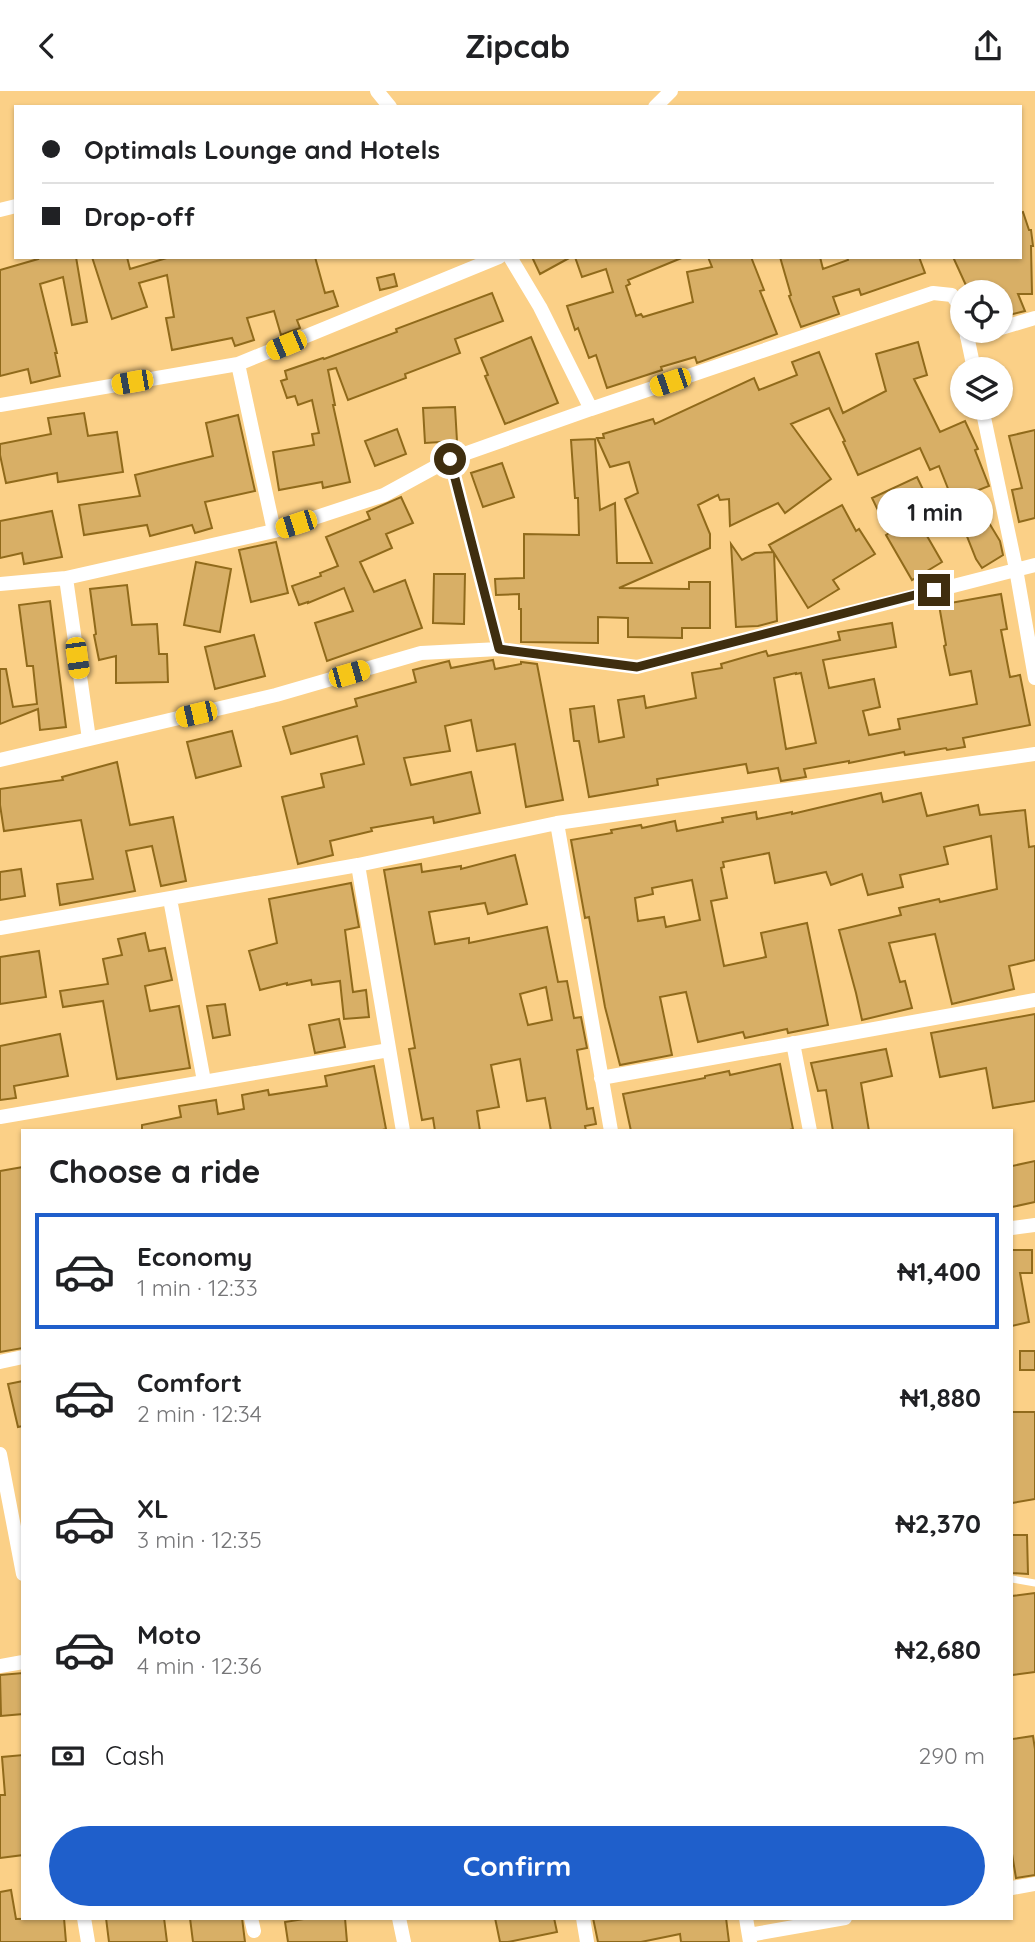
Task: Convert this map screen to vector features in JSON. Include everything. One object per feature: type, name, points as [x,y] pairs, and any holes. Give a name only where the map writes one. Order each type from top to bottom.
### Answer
[{"type":"street","points":[[377,91],[388,105]]},
{"type":"street","points":[[657,105],[671,91]]},
{"type":"street","points":[[0,405],[238,364],[494,259]]},
{"type":"street","points":[[511,259],[540,307],[591,408]]},
{"type":"street","points":[[0,584],[66,578],[274,531],[384,495],[450,459],[591,408],[933,293],[950,295]]},
{"type":"street","points":[[1013,324],[1035,318]]},
{"type":"street","points":[[238,364],[274,531]]},
{"type":"street","points":[[985,420],[1016,569],[1035,678]]},
{"type":"street","points":[[450,459],[499,649]]},
{"type":"street","points":[[0,759],[276,695],[421,653],[499,649],[637,667],[1035,565]]},
{"type":"street","points":[[66,578],[89,739]]},
{"type":"street","points":[[0,928],[358,865],[557,823],[1035,754]]},
{"type":"street","points":[[557,823],[611,1129]]},
{"type":"street","points":[[358,865],[403,1129]]},
{"type":"street","points":[[170,899],[204,1081]]},
{"type":"street","points":[[601,1078],[1035,1000]]},
{"type":"street","points":[[793,1043],[810,1129]]},
{"type":"street","points":[[0,1117],[389,1050]]},
{"type":"street","points":[[1013,1228],[1035,1225]]},
{"type":"street","points":[[0,1362],[21,1357]]},
{"type":"street","points":[[0,1454],[2,1483],[21,1565]]},
{"type":"street","points":[[0,1666],[21,1662]]},
{"type":"street","points":[[1013,1888],[1035,1884]]},
{"type":"street","points":[[84,1920],[88,1942]]},
{"type":"street","points":[[399,1920],[404,1942]]},
{"type":"street","points":[[583,1920],[587,1942]]},
{"type":"street","points":[[746,1920],[750,1939],[836,1920]]},
{"type":"lane","points":[[1013,1579],[1035,1583]]},
{"type":"building","points":[[1023,212],[1031,230],[1033,246],[1032,294],[1018,294],[1025,311],[1013,314],[1013,280],[964,280],[954,259],[1022,259]]},
{"type":"building","points":[[38,259],[76,259],[87,322],[72,325],[63,277],[40,284],[60,376],[31,383],[28,369],[0,376],[0,270]]},
{"type":"building","points":[[93,259],[128,259],[130,269],[163,259],[316,259],[325,293],[333,291],[338,306],[297,320],[300,328],[281,335],[274,311],[247,318],[254,340],[235,346],[232,338],[172,350],[166,318],[174,317],[167,275],[139,283],[147,307],[112,319]]},
{"type":"building","points":[[533,259],[567,259],[540,274]]},
{"type":"building","points":[[576,259],[679,259],[628,280],[630,284],[626,286],[636,316],[641,314],[643,317],[693,302],[687,272],[712,267],[709,259],[752,259],[764,290],[760,291],[777,334],[697,363],[695,357],[661,367],[662,370],[607,388],[596,355],[589,358],[567,306],[613,292],[606,269],[582,277]]},
{"type":"building","points":[[781,259],[820,259],[823,269],[848,259],[920,259],[925,273],[861,295],[859,289],[833,297],[839,314],[801,327],[789,296],[791,295]]},
{"type":"building","points":[[394,274],[397,286],[380,290],[377,278]]},
{"type":"building","points":[[492,293],[503,321],[455,339],[460,353],[405,374],[406,378],[348,400],[336,368],[328,370],[350,482],[323,488],[322,482],[279,490],[273,452],[314,445],[312,434],[319,433],[312,400],[298,405],[295,396],[287,398],[281,381],[287,379],[285,371],[397,332],[396,329]]},
{"type":"building","points":[[531,337],[558,403],[505,424],[485,376],[488,375],[481,358]]},
{"type":"building","points":[[918,342],[927,375],[914,379],[940,432],[965,421],[978,449],[975,450],[989,486],[971,493],[1000,541],[1003,555],[982,568],[939,466],[930,470],[920,448],[858,475],[829,408],[791,424],[831,479],[785,513],[778,503],[730,526],[729,499],[720,500],[718,495],[698,505],[710,534],[710,548],[619,588],[689,589],[689,582],[710,582],[710,628],[682,628],[682,638],[628,637],[628,618],[598,617],[598,643],[521,642],[519,594],[496,595],[495,579],[524,578],[524,534],[579,535],[578,498],[575,498],[571,440],[595,439],[600,510],[615,503],[617,563],[652,563],[625,499],[638,493],[629,462],[610,467],[597,438],[604,438],[603,434],[653,419],[655,424],[754,378],[759,390],[797,375],[792,362],[819,352],[843,413],[886,391],[876,354]]},
{"type":"building","points":[[455,407],[457,441],[425,443],[423,408]]},
{"type":"building","points":[[84,413],[88,436],[117,432],[123,472],[58,482],[57,473],[6,483],[0,444],[51,434],[48,418]]},
{"type":"building","points":[[238,415],[255,491],[205,502],[212,528],[195,533],[192,525],[150,536],[147,525],[84,535],[79,505],[140,496],[135,475],[213,456],[206,423]]},
{"type":"building","points":[[397,429],[406,454],[375,466],[365,441]]},
{"type":"building","points":[[1035,430],[1035,518],[1019,522],[1012,490],[1022,488],[1009,436]]},
{"type":"building","points":[[502,463],[514,497],[483,507],[471,473]]},
{"type":"building","points":[[917,477],[929,502],[912,510],[942,562],[912,580],[886,535],[889,533],[872,498]]},
{"type":"building","points":[[401,497],[413,523],[386,534],[392,548],[360,562],[374,592],[405,580],[422,628],[327,661],[315,623],[353,611],[344,588],[299,605],[292,586],[321,576],[320,573],[338,566],[326,537],[370,519],[367,512]]},
{"type":"building","points":[[842,505],[856,531],[859,529],[875,554],[833,580],[839,589],[808,608],[774,553],[777,621],[758,626],[736,627],[731,544],[742,560],[755,553],[773,552],[769,545]]},
{"type":"building","points":[[52,511],[62,557],[24,564],[22,553],[0,558],[0,521]]},
{"type":"building","points":[[276,542],[288,593],[251,602],[239,550]]},
{"type":"building","points":[[196,562],[231,569],[220,632],[184,625]]},
{"type":"building","points":[[434,574],[465,574],[464,624],[433,623]]},
{"type":"building","points":[[127,585],[132,625],[157,624],[159,654],[167,654],[168,682],[116,683],[116,656],[99,660],[90,589]]},
{"type":"building","points":[[1001,594],[1007,629],[1001,630],[1010,677],[1020,675],[1030,725],[963,738],[965,747],[905,755],[904,752],[804,769],[806,777],[781,781],[778,768],[748,773],[746,764],[657,779],[658,785],[589,797],[579,741],[574,741],[570,709],[594,706],[599,742],[624,737],[618,700],[644,696],[646,708],[696,698],[692,673],[722,668],[721,664],[766,651],[768,656],[840,640],[838,632],[892,623],[896,647],[823,660],[829,688],[874,679],[880,707],[863,711],[869,735],[900,729],[898,719],[977,704],[971,671],[950,675],[939,605]],"holes":[[[801,673],[816,743],[786,749],[774,678]]]},
{"type":"building","points":[[50,601],[66,727],[40,730],[38,709],[0,724],[0,669],[6,669],[13,707],[37,704],[33,666],[27,666],[19,605]]},
{"type":"building","points":[[254,635],[265,676],[215,689],[205,647]]},
{"type":"building","points":[[493,660],[495,669],[521,662],[537,664],[563,800],[526,807],[515,744],[477,751],[471,720],[445,726],[450,751],[404,758],[411,785],[471,772],[480,813],[434,823],[433,817],[371,828],[372,831],[330,841],[333,855],[298,864],[282,797],[324,787],[321,774],[364,764],[357,736],[291,754],[283,727],[357,706],[355,699],[416,682],[413,670],[449,661],[451,668]]},
{"type":"building","points":[[232,731],[241,766],[196,778],[187,742]]},
{"type":"building","points":[[117,762],[130,825],[173,817],[186,881],[161,886],[152,846],[126,851],[135,891],[60,905],[57,884],[93,879],[81,820],[4,831],[0,789],[63,780],[62,777]]},
{"type":"building","points":[[881,793],[883,802],[921,793],[927,816],[978,805],[980,815],[1025,810],[1029,847],[1035,846],[1035,960],[1009,966],[1014,989],[952,1004],[935,934],[889,943],[900,982],[905,981],[912,1008],[862,1020],[839,930],[901,915],[899,908],[997,889],[991,836],[944,847],[948,864],[900,875],[903,887],[868,895],[862,874],[831,885],[826,872],[775,883],[769,853],[723,862],[724,867],[721,868],[727,898],[711,901],[724,966],[766,957],[761,933],[807,923],[828,1025],[788,1033],[787,1029],[745,1038],[743,1032],[698,1042],[686,992],[660,997],[672,1055],[620,1065],[605,1007],[589,917],[585,918],[571,840],[612,833],[611,830],[641,825],[642,828],[675,821],[677,831],[723,822],[722,818],[756,812],[757,819],[792,814]],"holes":[[[692,880],[700,920],[666,927],[664,917],[638,921],[635,898],[653,894],[652,888]]]},
{"type":"building","points":[[515,855],[527,904],[488,914],[485,903],[429,912],[435,944],[469,938],[469,943],[547,927],[558,982],[567,981],[574,1018],[581,1017],[587,1048],[577,1050],[587,1109],[593,1108],[596,1124],[585,1126],[586,1129],[551,1129],[545,1098],[527,1101],[520,1059],[491,1065],[499,1107],[477,1111],[480,1129],[435,1129],[433,1118],[422,1120],[409,1049],[415,1048],[384,870],[421,864],[422,872],[461,866],[461,869]],"holes":[[[546,987],[552,1020],[528,1025],[520,994]]]},
{"type":"building","points":[[21,869],[25,896],[0,900],[0,872]]},
{"type":"building","points":[[351,883],[359,927],[345,930],[353,992],[366,990],[369,1017],[344,1019],[340,981],[312,985],[311,980],[260,990],[249,951],[277,943],[269,899]]},
{"type":"building","points":[[145,933],[149,951],[165,948],[172,980],[145,986],[150,1011],[179,1006],[190,1068],[117,1079],[103,1001],[63,1007],[60,991],[108,984],[103,959],[122,955],[118,939]]},
{"type":"building","points":[[39,951],[46,997],[0,1004],[0,957]]},
{"type":"building","points":[[225,1004],[230,1035],[213,1038],[207,1006]]},
{"type":"building","points":[[1035,1014],[1035,1101],[993,1108],[986,1068],[940,1077],[931,1033]]},
{"type":"building","points":[[339,1019],[345,1047],[315,1053],[309,1025]]},
{"type":"building","points":[[60,1034],[68,1076],[14,1086],[16,1098],[0,1100],[0,1046]]},
{"type":"building","points":[[886,1049],[892,1076],[861,1083],[869,1129],[833,1129],[826,1090],[818,1091],[811,1063]]},
{"type":"building","points":[[780,1064],[793,1129],[631,1129],[623,1094],[729,1071],[730,1075]]},
{"type":"building","points":[[374,1066],[386,1129],[142,1129],[142,1125],[181,1117],[179,1106],[216,1100],[218,1114],[244,1109],[242,1095],[268,1090],[269,1095],[327,1086],[325,1076]]},
{"type":"building","points":[[1035,1161],[1035,1202],[1013,1207],[1013,1166]]},
{"type":"building","points":[[21,1167],[21,1348],[0,1352],[0,1171]]},
{"type":"building","points":[[1013,1250],[1032,1250],[1032,1273],[1020,1273],[1029,1322],[1013,1326]]},
{"type":"building","points":[[1020,1351],[1035,1351],[1035,1370],[1020,1370]]},
{"type":"building","points":[[21,1381],[21,1426],[18,1427],[8,1384]]},
{"type":"building","points":[[1013,1412],[1035,1412],[1035,1499],[1013,1503]]},
{"type":"building","points":[[1013,1535],[1027,1535],[1028,1574],[1013,1573]]},
{"type":"building","points":[[1035,1593],[1035,1672],[1013,1675],[1013,1596]]},
{"type":"building","points":[[21,1673],[21,1714],[1,1716],[0,1675]]},
{"type":"building","points":[[1033,1736],[1035,1749],[1035,1875],[1016,1878],[1013,1860],[1013,1739]]},
{"type":"building","points":[[21,1755],[21,1855],[0,1858],[0,1795],[5,1795],[2,1757]]},
{"type":"building","points":[[11,1890],[16,1919],[64,1920],[66,1942],[0,1942],[0,1892]]},
{"type":"building","points":[[106,1920],[164,1920],[167,1942],[109,1942]]},
{"type":"building","points":[[190,1920],[242,1920],[245,1942],[193,1942]]},
{"type":"building","points":[[345,1920],[347,1942],[288,1942],[285,1922]]},
{"type":"building","points":[[495,1920],[554,1920],[557,1932],[500,1942]]},
{"type":"building","points":[[593,1920],[726,1920],[729,1942],[681,1942],[680,1934],[641,1942],[598,1942]]},
{"type":"route","points":[[450,459],[499,649],[637,667],[934,590]]}]
